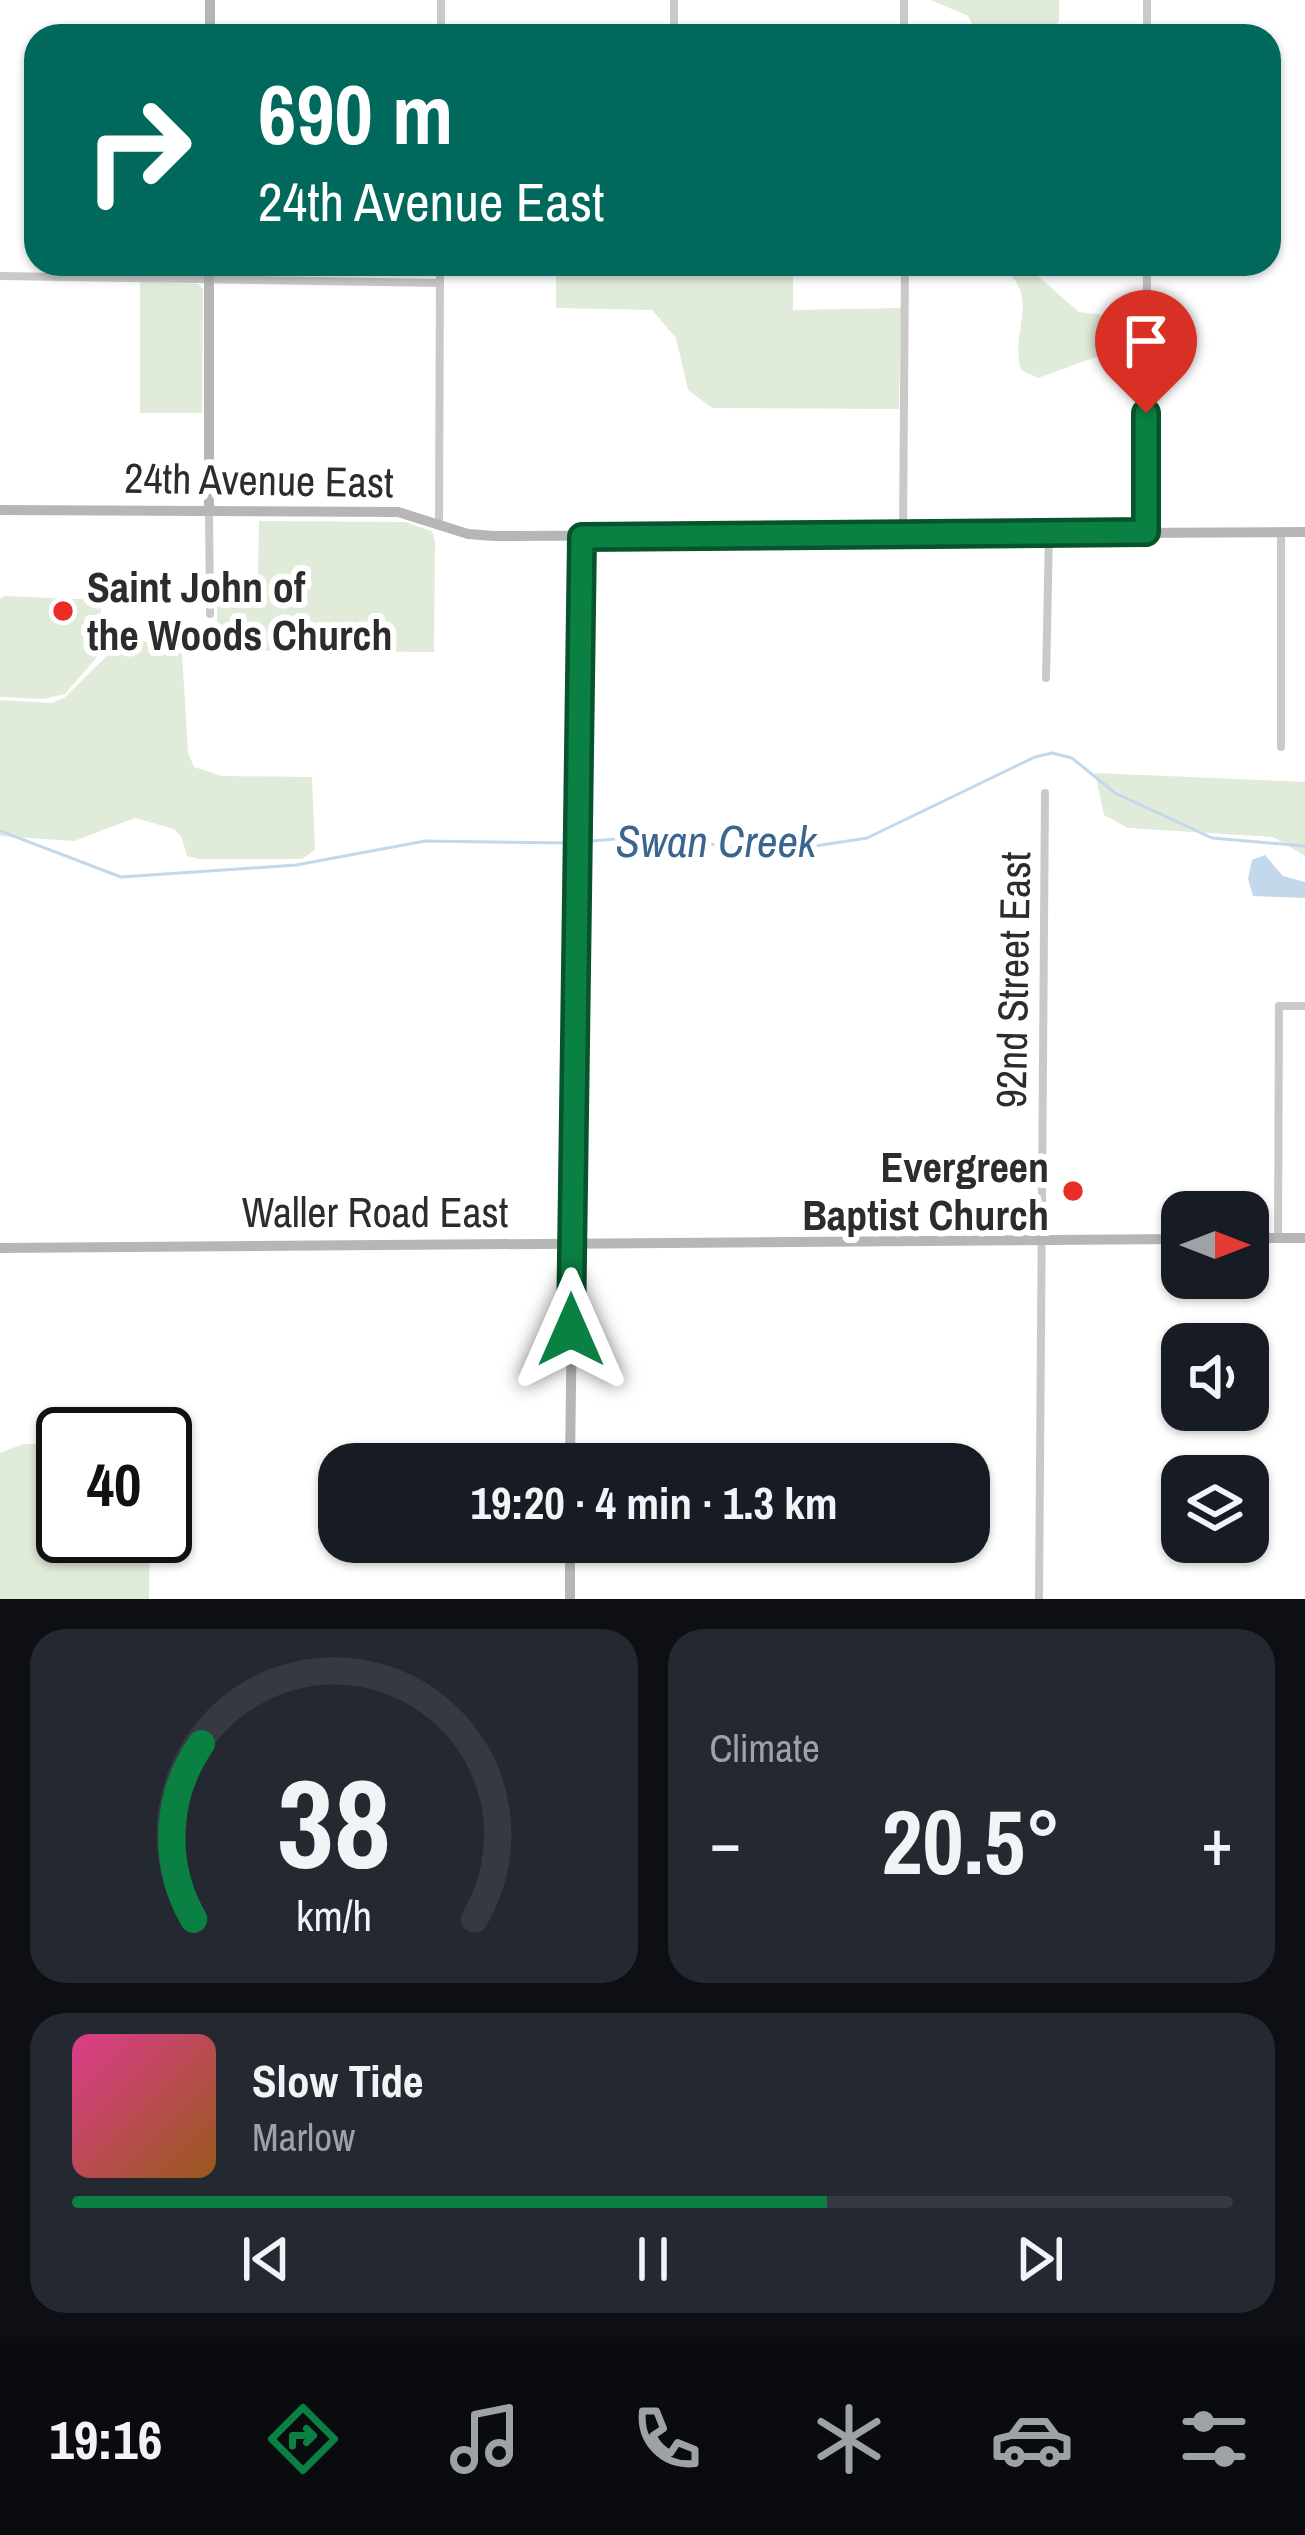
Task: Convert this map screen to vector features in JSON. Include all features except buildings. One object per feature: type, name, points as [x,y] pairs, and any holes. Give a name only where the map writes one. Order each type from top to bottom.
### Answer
[{"type":"street","points":[[0,276],[440,283]]},
{"type":"street","points":[[208,276],[210,614]]},
{"type":"street","points":[[440,276],[440,522]]},
{"type":"street","points":[[904,534],[905,276]]},
{"type":"street","points":[[1146,532],[1147,276]]},
{"type":"street","name":"24th Avenue East","points":[[0,510],[398,512],[468,534],[582,537],[1305,532]]},
{"type":"street","points":[[1281,532],[1281,747]]},
{"type":"street","points":[[1046,678],[1049,534]]},
{"type":"street","points":[[570,1443],[582,537]]},
{"type":"street","name":"92nd Street East","points":[[1039,1599],[1045,793]]},
{"type":"street","points":[[1278,1238],[1279,1006],[1305,1006]]},
{"type":"street","points":[[1269,1238],[1305,1238]]},
{"type":"street","name":"Waller Road East","points":[[0,1248],[1161,1239]]},
{"type":"street","points":[[570,1563],[570,1599]]},
{"type":"green space","points":[[931,0],[1059,0],[1057,24],[972,24],[968,16]]},
{"type":"green space","points":[[556,276],[793,276],[793,310],[901,308],[899,409],[712,408],[688,390],[676,338],[652,310],[556,308]]},
{"type":"green space","points":[[1038,276],[1079,312],[1111,316],[1118,323],[1118,344],[1110,352],[1038,378],[1021,370],[1023,301],[1012,277]]},
{"type":"green space","points":[[140,282],[198,284],[203,289],[202,413],[140,413]]},
{"type":"green space","points":[[259,521],[405,522],[432,531],[434,652],[217,650],[217,576],[258,576]]},
{"type":"green space","points":[[0,599],[102,600],[97,657],[65,694],[44,699],[0,697]]},
{"type":"green space","points":[[125,638],[173,646],[182,652],[188,753],[194,767],[222,776],[312,777],[315,850],[302,859],[199,859],[187,856],[174,829],[135,818],[74,841],[0,836],[0,700],[51,703],[64,698]]},
{"type":"green space","points":[[1095,773],[1305,782],[1305,856],[1273,837],[1128,828],[1104,815]]},
{"type":"green space","points":[[36,1444],[36,1563],[150,1563],[149,1599],[0,1599],[0,1453]]},
{"type":"water","points":[[1265,855],[1283,876],[1305,882],[1305,898],[1253,896],[1248,879],[1252,860]]},
{"type":"waterway","name":"Swan Creek","points":[[591,841],[668,835],[740,850],[796,849],[867,838],[1052,753],[1072,758],[1115,793],[1212,838],[1305,846]]},
{"type":"waterway","name":"Swan Creek","points":[[0,831],[121,877],[296,865],[425,841],[571,843]]},
{"type":"place","name":"Saint John of the Woods Church","points":[[63,611]]},
{"type":"place","name":"Evergreen Baptist Church","points":[[1073,1191]]},
{"type":"route","points":[[571,1330],[582,537],[1146,532],[1146,413]]}]
